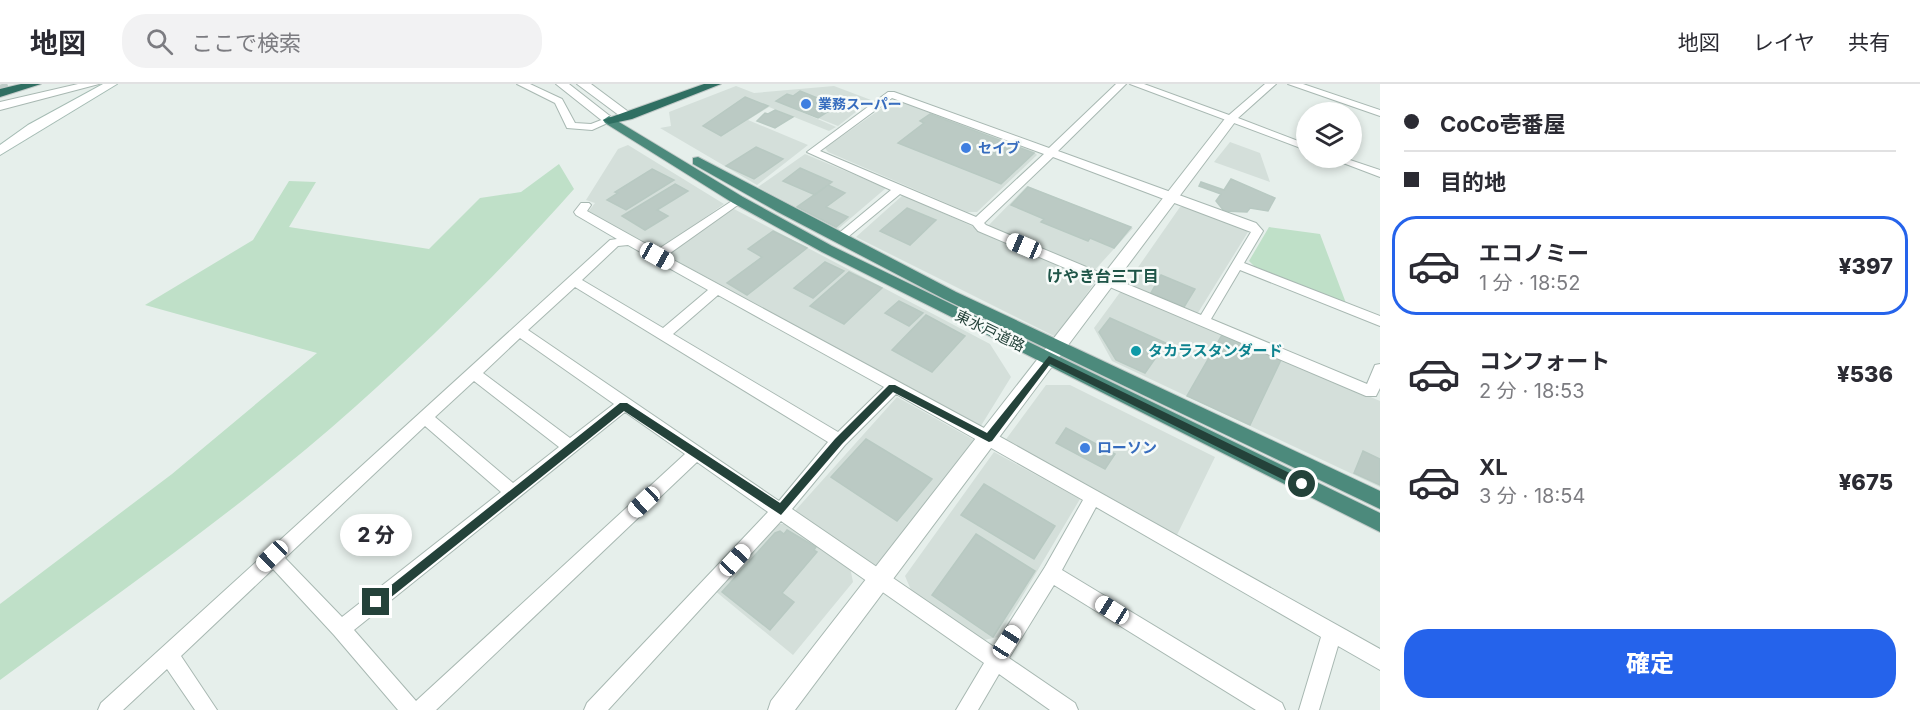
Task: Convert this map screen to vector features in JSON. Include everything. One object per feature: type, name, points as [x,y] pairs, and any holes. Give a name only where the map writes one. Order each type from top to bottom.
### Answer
[{"type":"highway","points":[[0,86],[6,84]]},
{"type":"highway","points":[[4,100],[35,84]]},
{"type":"highway","points":[[625,114],[695,84]]},
{"type":"highway","points":[[609,120],[715,84]]},
{"type":"highway","name":"東水戸道路","points":[[625,114],[731,181],[1380,523]]},
{"type":"highway","name":"東水戸道路","points":[[609,120],[738,200],[827,249],[1380,500]]},
{"type":"street","points":[[4,100],[93,84]]},
{"type":"street","points":[[0,151],[32,128],[111,84]]},
{"type":"street","points":[[522,84],[559,101],[571,126],[592,127],[609,120]]},
{"type":"street","points":[[562,84],[609,120]]},
{"type":"street","points":[[583,84],[625,114]]},
{"type":"street","points":[[977,222],[1052,153],[1120,84]]},
{"type":"street","points":[[1135,84],[1296,143]]},
{"type":"street","points":[[780,710],[1232,119],[1271,84]]},
{"type":"street","points":[[1293,84],[1380,113]]},
{"type":"street","points":[[1203,322],[1257,231],[1252,226],[891,94],[812,152],[977,222],[982,228],[1108,282],[1203,322],[1371,392],[1380,369]]},
{"type":"street","points":[[1362,168],[1380,174]]},
{"type":"street","points":[[839,238],[899,189]]},
{"type":"street","points":[[657,256],[738,200]]},
{"type":"street","points":[[585,205],[580,212],[630,241],[892,387],[989,438],[1380,660]]},
{"type":"street","points":[[108,710],[169,656],[272,556],[426,418],[614,243],[630,241]]},
{"type":"street","points":[[1238,265],[1380,321]]},
{"type":"street","points":[[575,281],[839,441]]},
{"type":"street","points":[[663,334],[716,290]]},
{"type":"street","points":[[519,332],[695,454],[781,510],[1068,710]]},
{"type":"street","points":[[474,374],[572,447]]},
{"type":"street","points":[[594,710],[781,510],[839,441],[892,387]]},
{"type":"street","points":[[341,628],[514,494],[623,405]]},
{"type":"street","points":[[426,418],[514,494]]},
{"type":"street","points":[[421,710],[695,454]]},
{"type":"street","points":[[966,710],[1051,573],[1094,498]]},
{"type":"street","points":[[272,556],[341,628],[411,710]]},
{"type":"street","points":[[1051,573],[1275,710]]},
{"type":"street","points":[[1309,710],[1332,633]]},
{"type":"street","points":[[169,656],[207,710]]},
{"type":"shaded area","points":[[736,86],[754,93],[834,86],[871,100],[838,126],[790,107],[836,127],[829,131],[769,107],[748,120],[808,145],[757,185],[660,128],[671,126],[669,112]]},
{"type":"shaded area","points":[[892,101],[899,101],[1033,151],[1037,155],[977,212],[967,212],[828,152],[825,148]]},
{"type":"shaded area","points":[[1230,142],[1260,153],[1270,182],[1214,162]]},
{"type":"shaded area","points":[[628,145],[724,204],[658,251],[588,212],[595,203],[586,200],[618,149]]},
{"type":"shaded area","points":[[805,154],[886,188],[838,229],[758,187]]},
{"type":"shaded area","points":[[1027,186],[1133,228],[1092,273],[988,226]]},
{"type":"shaded area","points":[[903,195],[1095,282],[1056,337],[856,237]]},
{"type":"shaded area","points":[[1180,207],[1190,207],[1243,227],[1248,232],[1196,316],[1125,286]]},
{"type":"shaded area","points":[[732,208],[990,344],[1011,377],[979,429],[665,254]]},
{"type":"shaded area","points":[[1121,291],[1380,401],[1380,487],[1112,361],[1094,328]]},
{"type":"shaded area","points":[[1046,385],[1070,385],[1215,457],[1176,537],[1004,442]]},
{"type":"shaded area","points":[[897,397],[974,440],[876,567],[794,512]]},
{"type":"shaded area","points":[[994,452],[1080,499],[998,637],[984,640],[911,590],[905,576]]},
{"type":"shaded area","points":[[778,524],[788,524],[850,567],[853,582],[793,655],[714,590]]},
{"type":"green space","points":[[559,164],[574,189],[495,274],[356,406],[226,513],[0,680],[0,604],[172,474],[317,353],[145,305],[253,240],[289,181],[316,182],[289,227],[429,249],[480,198],[521,192]]},
{"type":"green space","points":[[1269,227],[1320,234],[1346,303],[1255,267],[1249,261]]},
{"type":"building","name":"業務スーパー","points":[[800,91],[837,106],[818,118],[776,101],[787,94],[793,96]]},
{"type":"building","points":[[745,97],[768,106],[721,136],[703,126]]},
{"type":"building","points":[[775,110],[793,117],[775,128],[757,121],[765,113],[768,114]]},
{"type":"building","name":"セイブ","points":[[930,114],[1034,153],[1001,184],[898,143],[924,123],[920,121]]},
{"type":"building","points":[[756,147],[783,159],[754,179],[726,166]]},
{"type":"building","points":[[800,168],[832,182],[815,195],[783,181]]},
{"type":"building","points":[[652,169],[674,180],[626,210],[607,200],[618,193],[615,192]]},
{"type":"building","points":[[1231,179],[1275,198],[1268,211],[1250,208],[1247,212],[1224,211],[1216,201],[1221,194],[1199,186],[1201,182],[1224,190]]},
{"type":"building","points":[[675,184],[688,191],[657,210],[668,216],[645,230],[622,216]]},
{"type":"building","points":[[828,185],[845,193],[826,207],[848,217],[836,227],[797,207]]},
{"type":"building","points":[[1028,187],[1131,227],[1114,248],[1090,238],[1088,241],[1041,222],[1044,219],[1011,205]]},
{"type":"building","points":[[907,208],[936,220],[910,245],[880,231]]},
{"type":"building","points":[[773,231],[807,248],[747,295],[727,283],[762,257],[748,249]]},
{"type":"building","points":[[825,262],[844,271],[813,298],[794,288]]},
{"type":"building","points":[[849,272],[882,288],[844,324],[810,306]]},
{"type":"building","points":[[1161,275],[1195,289],[1184,307],[1151,293]]},
{"type":"building","points":[[899,301],[923,313],[909,326],[885,313]]},
{"type":"building","points":[[926,315],[965,336],[932,372],[892,350]]},
{"type":"building","name":"タカラスタンダード","points":[[1110,318],[1166,343],[1145,373],[1116,360],[1099,332]]},
{"type":"building","points":[[1222,335],[1281,360],[1250,425],[1187,396]]},
{"type":"building","name":"ローソン","points":[[1066,428],[1115,454],[1105,469],[1056,443]]},
{"type":"building","points":[[866,439],[932,479],[897,521],[831,477]]},
{"type":"building","points":[[1363,451],[1380,459],[1380,485],[1354,473]]},
{"type":"building","points":[[984,484],[1055,526],[1034,559],[961,515]]},
{"type":"building","points":[[787,530],[816,547],[814,550],[817,552],[782,593],[794,602],[770,630],[722,592],[775,533],[780,531],[784,534]]},
{"type":"building","points":[[976,534],[1035,571],[993,637],[932,595]]},
{"type":"tunnel","points":[[2,84],[7,97]]},
{"type":"place","name":"業務スーパー","points":[[806,104]]},
{"type":"place","name":"セイブ","points":[[966,148]]},
{"type":"place","name":"タカラスタンダード","points":[[1136,351]]},
{"type":"place","name":"ローソン","points":[[1085,448]]},
{"type":"district","name":"けやき台三丁目","points":[[1103,276]]},
{"type":"route","points":[[376,602],[623,405],[781,510],[839,441],[892,387],[989,438],[1049,360],[1302,484]]}]
